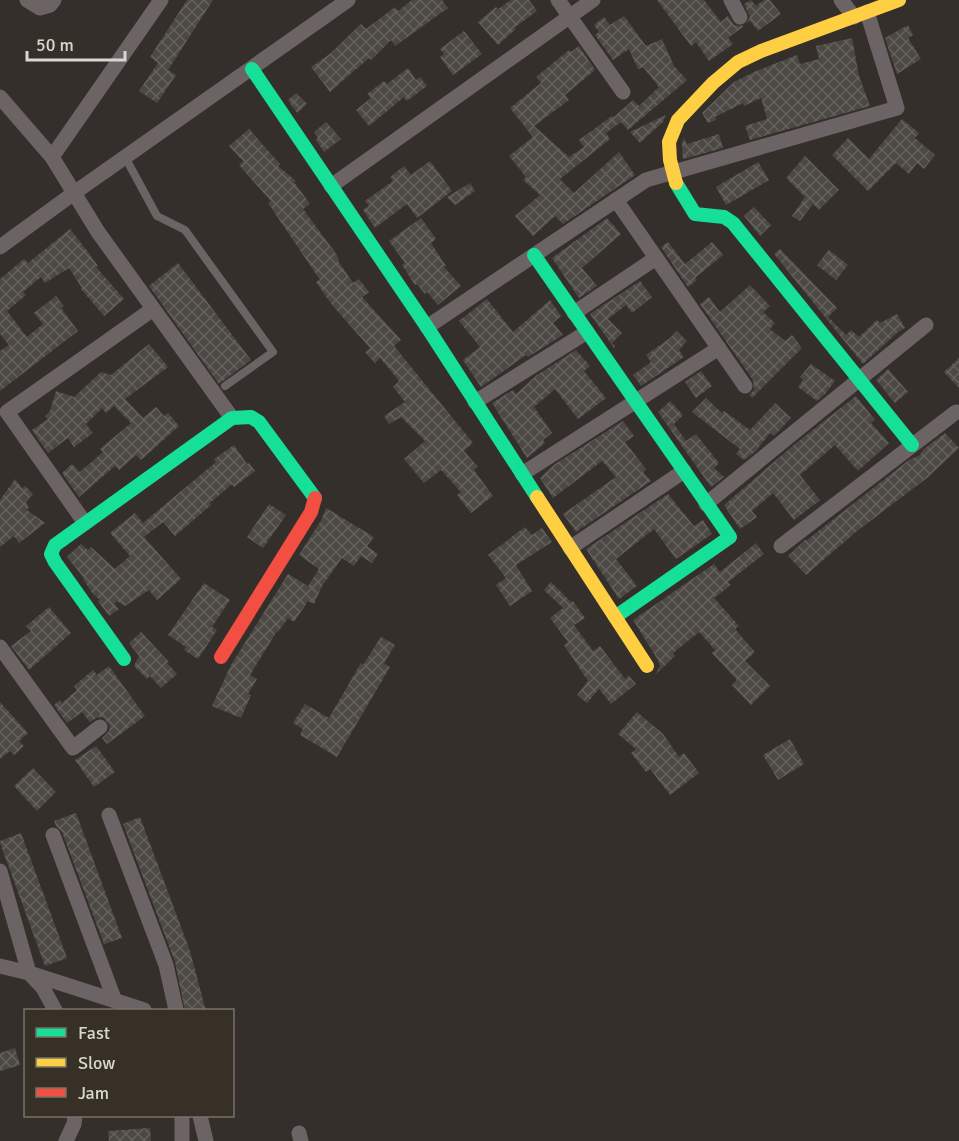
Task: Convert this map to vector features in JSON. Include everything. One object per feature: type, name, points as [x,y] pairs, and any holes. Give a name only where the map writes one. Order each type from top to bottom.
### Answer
[{"type":"street","points":[[27,0],[40,8],[50,5],[54,0]]},
{"type":"street","points":[[52,157],[162,0]]},
{"type":"street","points":[[0,247],[348,0]]},
{"type":"street","points":[[558,0],[623,92]]},
{"type":"street","points":[[331,186],[594,0]]},
{"type":"street","points":[[730,0],[741,17]]},
{"type":"street","points":[[427,327],[646,180],[897,108],[860,14],[841,0]]},
{"type":"street","points":[[899,0],[761,51],[738,62],[713,83],[678,120],[669,142],[670,160],[677,185],[695,214],[724,217],[733,223],[912,445]]},
{"type":"street","points":[[252,69],[427,327],[647,666]]},
{"type":"street","points":[[2,103],[52,157],[98,232],[232,418]]},
{"type":"street","points":[[616,200],[745,386]]},
{"type":"street","points":[[534,255],[730,537],[615,617]]},
{"type":"street","points":[[574,314],[657,258]]},
{"type":"street","points":[[85,523],[7,412],[153,309]]},
{"type":"street","points":[[706,504],[926,325]]},
{"type":"street","points":[[475,402],[587,332]]},
{"type":"street","points":[[522,474],[719,348]]},
{"type":"street","points":[[781,546],[956,412]]},
{"type":"street","points":[[124,659],[55,562],[51,554],[55,545],[232,418],[251,417],[259,422],[313,493],[315,499],[311,512],[220,657]]},
{"type":"street","points":[[570,548],[684,471]]},
{"type":"street","points":[[0,647],[73,748],[100,727]]},
{"type":"street","points":[[109,815],[166,965],[176,1009]]},
{"type":"street","points":[[53,835],[115,1001]]},
{"type":"street","points":[[0,872],[29,973],[43,988],[54,1009]]},
{"type":"street","points":[[0,906],[6,891]]},
{"type":"street","points":[[0,966],[29,973],[138,1009]]},
{"type":"street","points":[[66,1141],[75,1117]]},
{"type":"street","points":[[182,1117],[182,1141]]},
{"type":"street","points":[[200,1117],[206,1141]]},
{"type":"lane","points":[[125,157],[157,216],[185,230],[273,352],[225,386]]},
{"type":"building","points":[[187,0],[213,0],[168,70],[176,75],[157,103],[139,91],[158,63],[150,57]]},
{"type":"building","points":[[412,0],[442,0],[448,8],[395,46],[391,40],[371,60],[369,58],[330,92],[311,67],[331,53],[361,24],[366,29],[395,7],[398,11]]},
{"type":"building","points":[[511,0],[529,0],[537,11],[514,28],[516,29],[498,45],[478,22],[496,7],[498,9]]},
{"type":"building","points":[[657,0],[704,0],[721,22],[728,16],[734,25],[744,26],[728,38],[733,44],[709,61],[696,42],[691,46]]},
{"type":"building","points":[[751,0],[756,6],[764,0],[770,0],[781,14],[758,31],[750,21],[746,24],[750,17],[744,4]]},
{"type":"building","points":[[624,16],[646,46],[662,39],[674,66],[687,80],[628,130],[621,122],[606,133],[610,139],[560,179],[574,193],[619,152],[635,175],[563,224],[555,216],[533,236],[515,216],[540,195],[523,180],[526,177],[509,156],[533,137],[510,108],[541,83],[536,77],[569,50],[571,52],[579,46],[595,70],[565,95],[569,100],[534,126],[569,157],[584,147],[579,140],[615,116],[633,100],[639,106],[659,87],[643,67],[638,69],[629,49],[613,60],[595,35],[599,32],[594,25],[604,17],[610,25]]},
{"type":"building","points":[[908,25],[913,35],[908,38],[921,59],[897,74],[885,38]]},
{"type":"building","points":[[464,31],[482,54],[453,75],[440,57],[444,54],[440,49]]},
{"type":"building","points":[[852,38],[859,76],[870,106],[750,140],[745,126],[767,119],[761,98],[744,106],[743,103],[708,123],[702,113],[734,82],[754,72],[797,55],[800,64],[819,59],[816,46]]},
{"type":"building","points":[[408,68],[416,80],[420,77],[427,86],[407,101],[404,97],[369,126],[356,110],[371,98],[367,94],[384,81],[387,84]]},
{"type":"building","points":[[296,93],[307,104],[297,113],[288,100]]},
{"type":"building","points":[[666,115],[663,122],[640,143],[630,132]]},
{"type":"building","points":[[902,119],[919,133],[915,138],[935,155],[924,169],[917,163],[909,174],[896,163],[868,191],[832,155],[848,138],[869,159]]},
{"type":"building","points":[[326,122],[341,139],[324,152],[314,132]]},
{"type":"building","points":[[249,129],[280,164],[278,166],[296,181],[294,182],[310,204],[303,209],[337,255],[338,261],[353,283],[359,279],[369,292],[362,297],[401,340],[394,346],[473,443],[464,451],[478,467],[474,470],[493,496],[471,513],[457,495],[461,492],[441,470],[424,483],[404,459],[425,441],[401,417],[389,424],[384,416],[405,402],[393,387],[399,381],[380,358],[375,363],[365,352],[370,348],[332,305],[316,282],[320,280],[268,203],[271,201],[239,165],[243,161],[229,146]]},
{"type":"building","points":[[719,134],[723,148],[683,159],[684,138],[687,144]]},
{"type":"building","points":[[805,156],[839,190],[819,210],[813,204],[800,221],[792,216],[805,197],[786,178]]},
{"type":"building","points":[[430,161],[452,191],[417,218],[407,204],[375,228],[363,210],[369,206],[365,201],[393,181],[390,177],[404,166],[411,175]]},
{"type":"building","points":[[758,162],[769,180],[726,205],[716,187]]},
{"type":"building","points":[[470,183],[475,191],[455,205],[447,197]]},
{"type":"building","points":[[754,207],[771,225],[760,236],[744,216]]},
{"type":"building","points":[[421,218],[436,239],[431,243],[446,266],[444,267],[461,286],[438,305],[427,292],[425,294],[417,284],[415,285],[402,265],[405,263],[389,241]]},
{"type":"building","points":[[607,218],[621,234],[582,268],[597,286],[579,298],[552,258]]},
{"type":"building","points":[[70,229],[98,266],[96,267],[124,299],[104,316],[81,289],[69,268],[45,283],[41,277],[23,292],[26,295],[7,311],[27,337],[43,324],[34,313],[56,296],[64,306],[61,308],[78,331],[0,391],[0,351],[9,345],[0,334],[0,279],[24,259],[28,263]]},
{"type":"building","points":[[668,242],[685,264],[712,242],[723,255],[695,278],[697,280],[688,287],[661,247]]},
{"type":"building","points":[[780,249],[837,308],[828,317],[846,335],[851,330],[859,337],[877,320],[880,323],[897,314],[905,328],[863,364],[774,254]]},
{"type":"building","points":[[829,250],[848,265],[836,280],[817,265]]},
{"type":"building","points":[[178,263],[251,360],[219,384],[149,286]]},
{"type":"building","points":[[640,281],[652,297],[632,313],[626,305],[608,319],[622,333],[612,343],[614,348],[590,314]]},
{"type":"building","points":[[750,285],[770,306],[763,312],[775,323],[770,329],[785,341],[792,335],[802,348],[752,398],[749,395],[754,390],[753,380],[700,304],[709,297],[720,312]]},
{"type":"building","points":[[487,299],[513,332],[550,300],[561,316],[553,323],[563,335],[528,357],[526,355],[481,387],[463,360],[480,347],[459,321]]},
{"type":"building","points":[[677,331],[687,341],[679,350],[684,357],[641,386],[633,375],[651,362],[646,355]]},
{"type":"building","points":[[149,344],[168,367],[125,399],[143,418],[156,407],[164,416],[168,413],[179,426],[141,460],[136,455],[119,470],[115,466],[79,497],[62,473],[72,464],[80,472],[103,452],[100,449],[131,423],[114,406],[106,413],[102,408],[86,424],[93,433],[74,447],[68,438],[48,453],[32,430],[48,419],[45,416],[50,411],[56,391],[74,397],[101,372],[111,375]]},
{"type":"building","points":[[576,350],[590,366],[584,371],[606,398],[578,419],[555,389],[534,407],[552,433],[543,440],[545,443],[527,458],[492,403],[513,390],[516,394],[537,375]]},
{"type":"building","points":[[959,358],[959,388],[944,372]]},
{"type":"building","points":[[811,364],[835,381],[817,401],[798,387],[803,380],[800,377]]},
{"type":"building","points":[[888,369],[908,392],[895,403],[876,380]]},
{"type":"building","points":[[701,371],[712,386],[696,398],[685,382]]},
{"type":"building","points":[[856,396],[875,420],[871,423],[889,443],[858,471],[835,445],[800,475],[820,500],[794,520],[773,493],[752,511],[757,517],[740,529],[724,505],[795,444]]},
{"type":"building","points":[[706,398],[722,413],[724,411],[750,430],[775,403],[791,418],[774,436],[770,433],[756,451],[744,460],[736,454],[740,449],[692,412]]},
{"type":"building","points":[[670,401],[683,415],[674,424],[686,441],[696,434],[719,463],[714,468],[724,477],[711,487],[658,412]]},
{"type":"building","points":[[623,421],[634,436],[625,442],[646,469],[643,472],[651,481],[576,532],[563,514],[616,477],[602,461],[553,498],[540,478],[555,464]]},
{"type":"building","points":[[945,433],[959,448],[927,478],[857,531],[806,575],[788,556],[805,540],[909,460],[920,455],[924,449]]},
{"type":"building","points":[[234,445],[247,464],[249,463],[255,471],[234,487],[232,484],[175,536],[163,522],[144,537],[181,579],[157,600],[149,590],[125,606],[117,601],[114,604],[119,609],[109,616],[98,601],[100,600],[93,594],[84,578],[67,557],[81,544],[88,550],[91,547],[115,569],[130,556],[110,533],[135,513],[143,523],[216,462],[214,459]]},
{"type":"building","points":[[15,479],[22,488],[25,486],[33,494],[26,502],[29,507],[27,510],[45,523],[19,543],[14,536],[0,547],[0,500]]},
{"type":"building","points":[[668,494],[694,526],[703,520],[712,534],[676,559],[654,529],[616,559],[637,586],[619,599],[586,549]]},
{"type":"building","points":[[269,504],[286,515],[263,548],[247,537]]},
{"type":"building","points":[[326,508],[374,537],[367,546],[378,554],[372,563],[361,556],[354,566],[342,558],[322,586],[314,604],[308,601],[294,622],[288,618],[277,631],[250,675],[257,679],[248,694],[251,695],[241,718],[212,706],[231,665],[288,574],[308,586],[319,569],[299,555],[322,519]]},
{"type":"building","points":[[525,527],[532,535],[542,528],[552,542],[516,565],[532,591],[510,606],[496,585],[506,578],[488,555]]},
{"type":"building","points":[[756,543],[764,554],[728,582],[731,585],[714,598],[739,626],[735,629],[755,652],[745,661],[770,686],[751,705],[732,685],[737,680],[712,653],[715,650],[699,632],[673,653],[675,656],[655,675],[660,666],[658,660],[633,620],[714,564],[720,572]]},
{"type":"building","points":[[551,582],[571,602],[573,601],[585,618],[574,625],[593,651],[600,646],[625,679],[629,676],[636,684],[611,704],[599,689],[587,703],[577,695],[588,681],[564,645],[568,642],[550,618],[563,608],[544,590]]},
{"type":"building","points":[[204,583],[230,600],[212,627],[217,630],[198,659],[184,650],[186,647],[168,635]]},
{"type":"building","points":[[49,607],[71,633],[29,670],[11,646],[31,631],[26,626]]},
{"type":"building","points":[[141,632],[177,674],[161,688],[150,676],[147,679],[134,666],[139,656],[129,643]]},
{"type":"building","points":[[381,637],[395,645],[384,663],[390,667],[337,757],[300,735],[303,729],[293,723],[305,704],[329,718],[361,663],[363,665]]},
{"type":"building","points":[[109,666],[145,716],[107,744],[102,738],[109,731],[110,726],[104,718],[98,717],[90,722],[82,712],[67,723],[54,705],[60,700],[62,703],[77,690],[74,686],[93,670],[97,675]]},
{"type":"building","points":[[0,702],[28,733],[19,741],[24,746],[14,755],[10,751],[0,759]]},
{"type":"building","points":[[637,712],[663,734],[679,757],[684,753],[699,773],[670,795],[650,769],[646,772],[631,753],[636,749],[618,734]]},
{"type":"building","points":[[790,739],[804,764],[778,780],[763,755]]},
{"type":"building","points":[[96,746],[115,772],[94,787],[75,760]]},
{"type":"building","points":[[33,768],[56,792],[37,811],[14,786]]},
{"type":"building","points":[[76,813],[122,938],[104,944],[62,832],[54,821]]},
{"type":"building","points":[[140,817],[190,951],[205,1009],[185,1009],[175,962],[123,824]]},
{"type":"building","points":[[21,833],[67,958],[45,966],[0,843],[0,841]]},
{"type":"building","points":[[15,1048],[20,1065],[0,1071],[0,1053]]},
{"type":"building","points":[[150,1128],[151,1141],[109,1141],[108,1131]]},
{"type":"traffic: fast","points":[[252,69],[427,327],[537,497]]},
{"type":"traffic: fast","points":[[676,183],[695,214],[724,217],[733,223],[912,445]]},
{"type":"traffic: fast","points":[[534,255],[730,537],[615,617]]},
{"type":"traffic: fast","points":[[124,659],[55,562],[51,554],[55,545],[232,418],[251,417],[259,422],[315,498]]},
{"type":"traffic: slow","points":[[676,183],[670,160],[669,142],[678,120],[713,83],[738,62],[761,51],[899,0]]},
{"type":"traffic: slow","points":[[537,497],[647,666]]},
{"type":"traffic: jam","points":[[221,657],[311,512],[315,498]]}]
